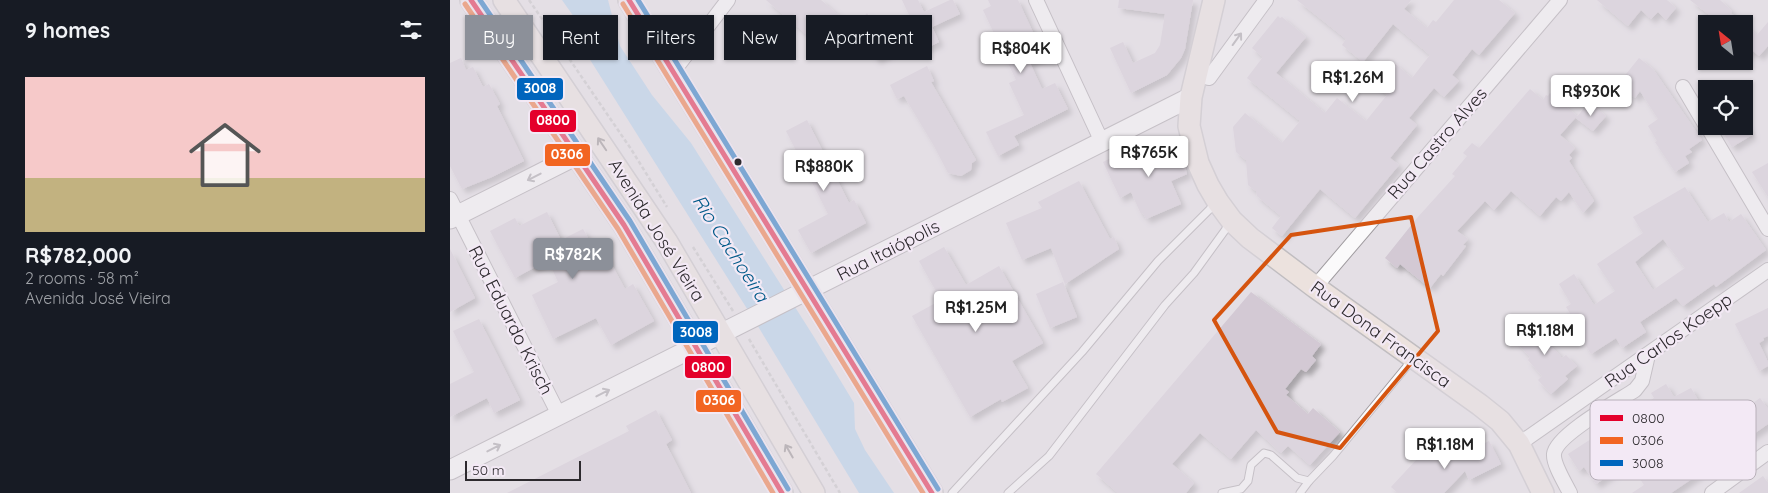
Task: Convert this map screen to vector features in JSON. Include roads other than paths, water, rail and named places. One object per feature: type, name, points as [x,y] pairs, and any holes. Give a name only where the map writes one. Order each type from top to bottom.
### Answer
[{"type":"main road","name":"Avenida José Vieira","points":[[471,0],[624,225],[782,493]]},
{"type":"main road","name":"Avenida José Vieira","points":[[504,0],[648,213],[814,493]]},
{"type":"main road","points":[[630,0],[674,72],[800,293],[932,493]]},
{"type":"main road","name":"Rua Dona Francisca","points":[[1214,0],[1191,97],[1190,126],[1198,163],[1213,194],[1232,221],[1250,238],[1500,421],[1519,444],[1542,493]]},
{"type":"main road","name":"Rua Dona Francisca","points":[[1213,194],[1201,145],[1201,126],[1209,78],[1228,0]]},
{"type":"main road","points":[[1191,97],[1209,78]]},
{"type":"main road","name":"Rua Itaiópolis","points":[[450,470],[1191,97]]},
{"type":"main road","points":[[453,211],[577,155]]},
{"type":"street","points":[[674,72],[728,0]]},
{"type":"street","points":[[1036,0],[1102,142]]},
{"type":"street","points":[[1209,78],[1266,0]]},
{"type":"street","name":"Rua Castro Alves","points":[[1315,287],[1560,0]]},
{"type":"street","points":[[1683,87],[1698,112]]},
{"type":"street","points":[[1711,135],[1768,228]]},
{"type":"street","name":"Rua Eduardo Krisch","points":[[453,211],[559,415]]},
{"type":"street","name":"Rua Carlos Koepp","points":[[1519,444],[1768,270]]},
{"type":"street","points":[[1620,400],[1635,390],[1642,382],[1648,355]]},
{"type":"street","points":[[1570,493],[1554,460],[1554,452],[1567,434],[1590,419]]},
{"type":"street","points":[[1756,461],[1768,452]]},
{"type":"street","points":[[1712,493],[1730,480]]},
{"type":"lane","points":[[952,493],[1082,352],[1213,194]]},
{"type":"lane","points":[[1008,493],[1049,456],[1165,305],[1194,273],[1232,221]]},
{"type":"lane","points":[[1300,493],[1414,358]]},
{"type":"lane","points":[[1222,493],[1243,491],[1252,465],[1264,454],[1271,455],[1297,478],[1309,481]]},
{"type":"water","points":[[562,0],[608,0],[612,15],[573,15]]},
{"type":"water","name":"Rio Cachoeira","points":[[618,38],[628,60],[652,95],[691,143],[814,337],[854,403],[855,429],[865,450],[894,493],[859,493],[756,323],[590,60],[618,60]]}]
